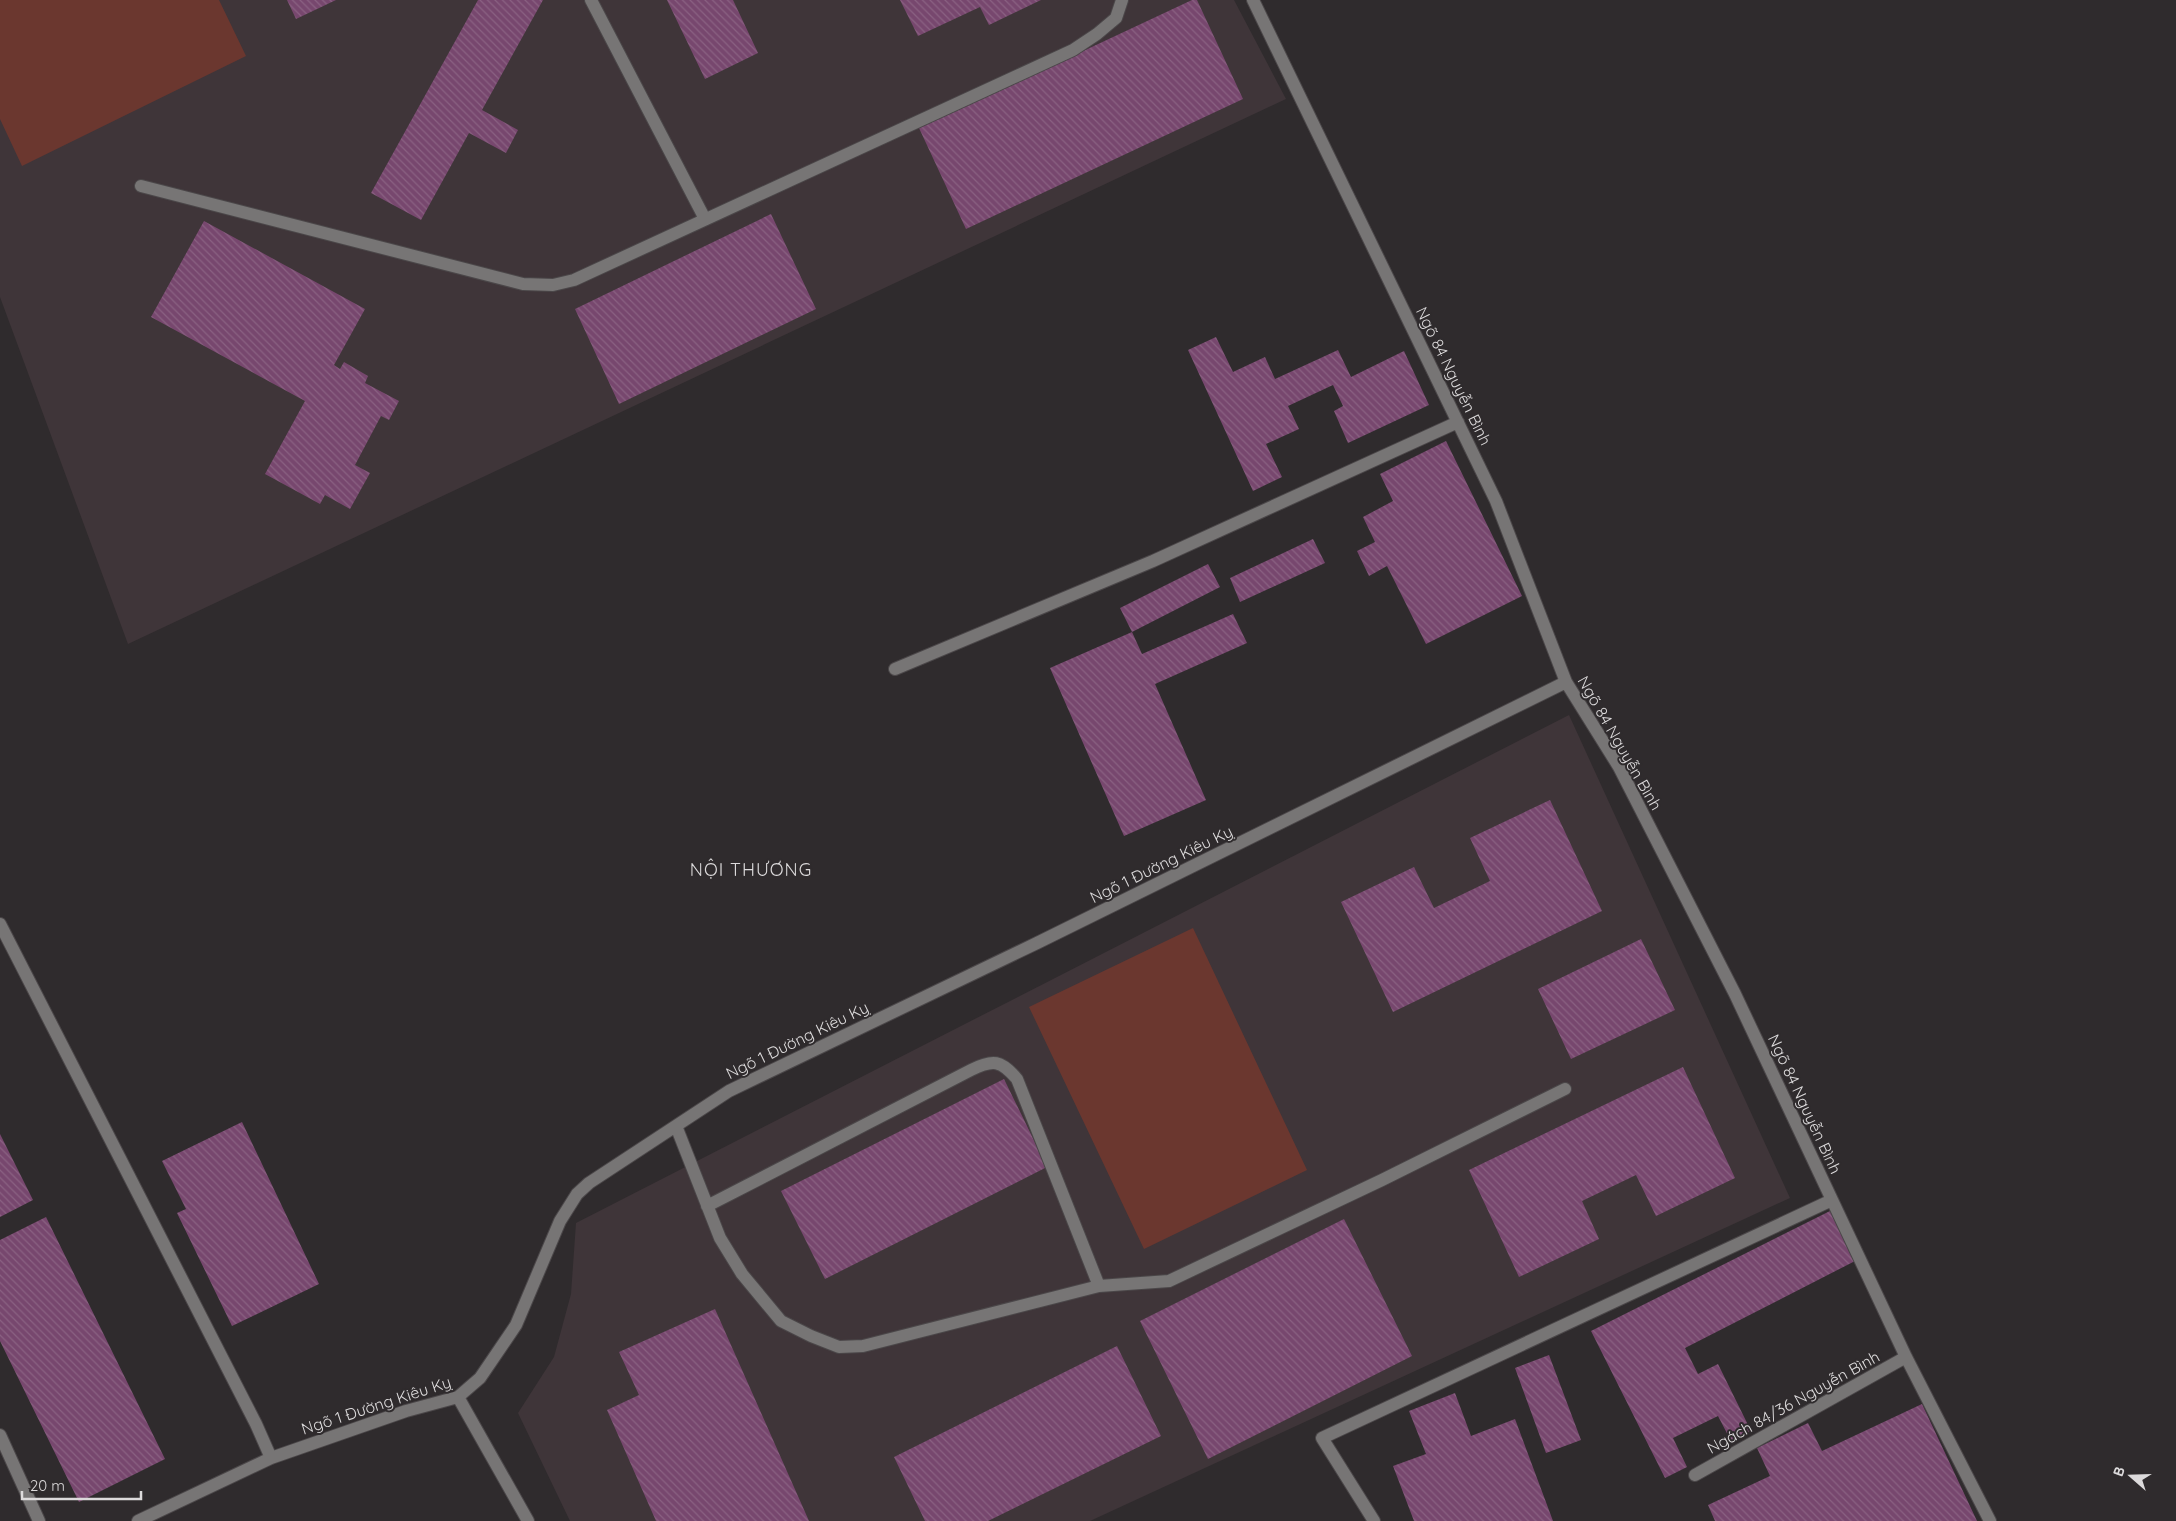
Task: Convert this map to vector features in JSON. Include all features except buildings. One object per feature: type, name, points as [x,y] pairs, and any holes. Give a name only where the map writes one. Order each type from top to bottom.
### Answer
[{"type":"street","points":[[591,0],[705,219]]},
{"type":"street","points":[[141,186],[508,280],[536,285],[554,285],[574,280],[1073,50],[1116,18],[1122,0]]},
{"type":"street","name":"Ngõ 84 Nguyễn Bình","points":[[1254,0],[1496,502],[1566,682],[1620,767],[1735,994],[1906,1357],[1990,1521]]},
{"type":"street","points":[[895,669],[1153,560],[1458,422]]},
{"type":"street","name":"Ngõ 1 Đường Kiêu Kỵ","points":[[138,1521],[271,1458],[406,1411],[458,1398],[480,1378],[516,1325],[560,1221],[577,1194],[589,1183],[728,1091],[1037,943],[1566,682]]},
{"type":"street","points":[[0,924],[256,1424],[271,1458]]},
{"type":"street","points":[[707,1206],[978,1066],[998,1063],[1006,1066],[1017,1079],[1099,1286]]},
{"type":"street","points":[[676,1126],[720,1238],[742,1274],[782,1320],[811,1336],[839,1347],[863,1346],[1099,1286],[1169,1281],[1382,1180],[1565,1089]]},
{"type":"street","points":[[1374,1521],[1322,1438],[1832,1200]]},
{"type":"street","name":"Ngách 84/36 Nguyễn Bình","points":[[1695,1475],[1906,1357]]},
{"type":"street","points":[[458,1398],[528,1521]]},
{"type":"street","points":[[0,1435],[39,1521]]},
{"type":"shaded area","points":[[0,0],[1234,0],[1286,99],[128,644],[0,297]]},
{"type":"shaded area","points":[[0,0],[219,0],[246,56],[22,166],[0,119]]},
{"type":"shaded area","points":[[1569,715],[1790,1198],[1090,1521],[570,1521],[518,1413],[554,1357],[571,1294],[576,1223]]},
{"type":"shaded area","points":[[1193,928],[1307,1170],[1144,1249],[1029,1007]]},
{"type":"district","name":"NỘI THƯƠNG","points":[[751,869]]}]
